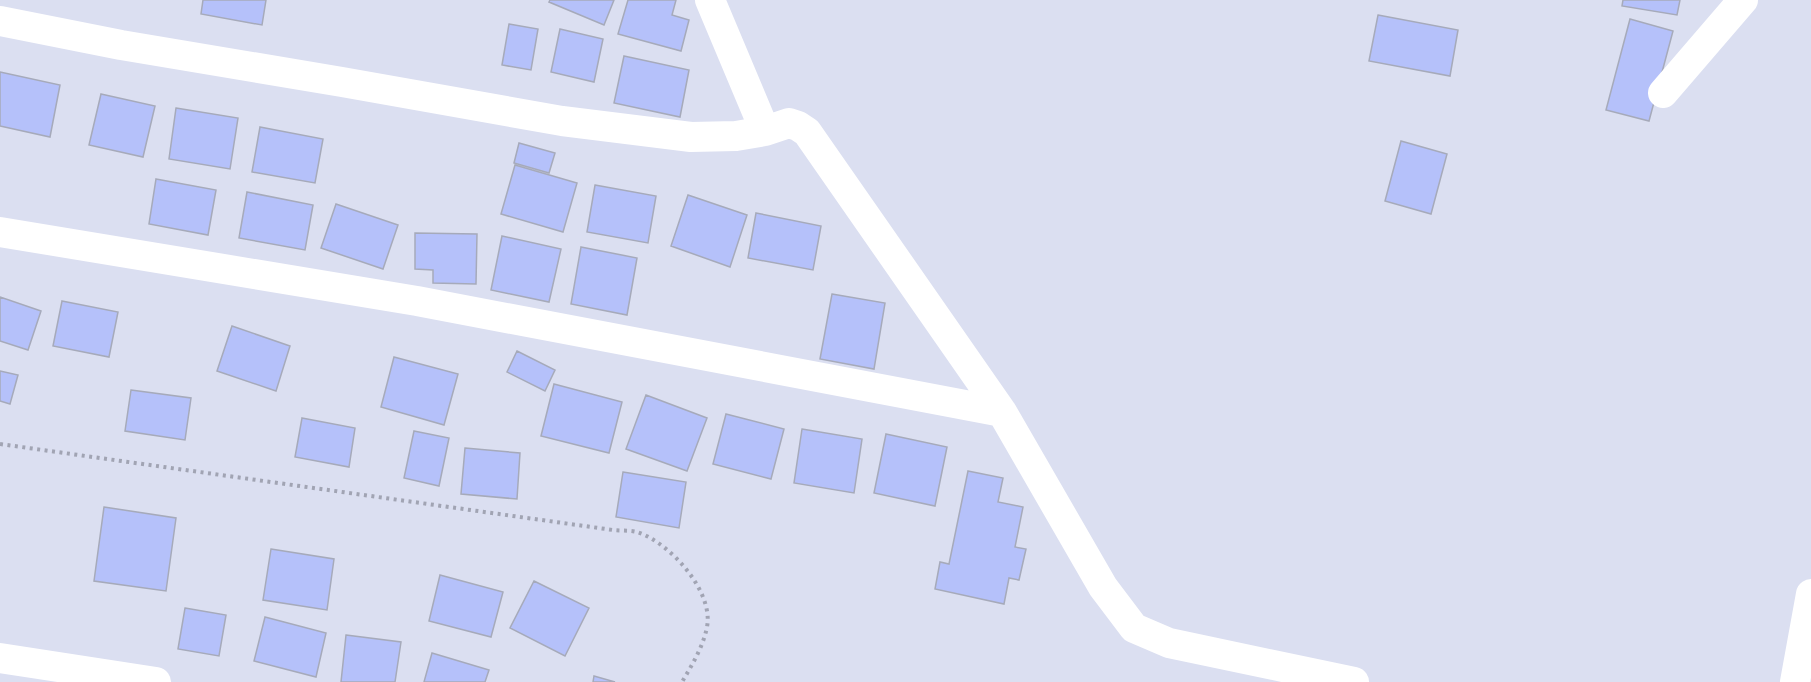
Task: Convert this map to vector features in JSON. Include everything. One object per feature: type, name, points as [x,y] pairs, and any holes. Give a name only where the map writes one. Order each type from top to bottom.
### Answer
[{"type":"street","points":[[710,0],[765,131]]},
{"type":"street","points":[[1664,93],[1743,0]]},
{"type":"street","points":[[0,21],[121,45],[562,122],[691,137],[736,136],[765,131],[789,123],[798,126],[807,132],[1002,412],[1103,587],[1134,628],[1169,643],[1354,682]]},
{"type":"street","points":[[0,232],[417,301],[1002,412]]},
{"type":"street","points":[[1795,682],[1811,594]]},
{"type":"street","points":[[0,658],[156,682]]},
{"type":"path","points":[[0,444],[614,530],[636,531],[662,545],[687,571],[705,600],[707,625],[698,652],[682,682]]},
{"type":"building","points":[[203,0],[266,0],[262,25],[201,14]]},
{"type":"building","points":[[550,0],[614,0],[604,25],[549,2]]},
{"type":"building","points":[[628,0],[676,0],[672,15],[689,20],[681,51],[618,34]]},
{"type":"building","points":[[1623,0],[1680,0],[1677,15],[1622,6]]},
{"type":"building","points":[[1378,15],[1458,30],[1450,76],[1369,61]]},
{"type":"building","points":[[1630,19],[1673,31],[1649,121],[1606,110]]},
{"type":"building","points":[[509,24],[538,29],[531,70],[502,65]]},
{"type":"building","points":[[560,29],[603,39],[594,82],[551,72]]},
{"type":"building","points":[[624,56],[689,70],[680,117],[614,103]]},
{"type":"building","points":[[0,72],[60,85],[50,137],[0,126]]},
{"type":"building","points":[[101,94],[155,106],[143,157],[89,145]]},
{"type":"building","points":[[176,108],[238,118],[230,169],[169,159]]},
{"type":"building","points":[[260,127],[323,139],[315,183],[252,172]]},
{"type":"building","points":[[1401,141],[1447,154],[1431,214],[1385,201]]},
{"type":"building","points":[[519,143],[555,153],[549,173],[514,163]]},
{"type":"building","points":[[515,165],[577,183],[563,232],[501,214]]},
{"type":"building","points":[[156,179],[216,190],[208,235],[149,224]]},
{"type":"building","points":[[595,185],[656,196],[648,243],[587,232]]},
{"type":"building","points":[[247,192],[313,205],[305,250],[239,238]]},
{"type":"building","points":[[688,195],[747,215],[730,267],[671,246]]},
{"type":"building","points":[[336,204],[398,225],[383,269],[321,248]]},
{"type":"building","points":[[756,213],[821,226],[813,270],[748,258]]},
{"type":"building","points":[[415,233],[477,234],[476,284],[433,283],[433,270],[415,269]]},
{"type":"building","points":[[502,236],[561,249],[549,302],[491,290]]},
{"type":"building","points":[[581,247],[637,258],[627,315],[571,304]]},
{"type":"building","points":[[832,294],[885,303],[874,369],[820,359]]},
{"type":"building","points":[[0,297],[41,311],[28,350],[0,341]]},
{"type":"building","points":[[62,301],[118,312],[109,357],[53,346]]},
{"type":"building","points":[[232,326],[290,346],[276,391],[217,371]]},
{"type":"building","points":[[517,351],[555,370],[545,391],[507,372]]},
{"type":"building","points":[[394,357],[458,374],[444,425],[381,407]]},
{"type":"building","points":[[0,371],[18,375],[10,404],[0,401]]},
{"type":"building","points":[[554,384],[622,402],[609,453],[541,436]]},
{"type":"building","points":[[131,390],[191,398],[185,440],[125,431]]},
{"type":"building","points":[[646,395],[707,418],[687,471],[626,449]]},
{"type":"building","points":[[726,414],[784,429],[771,479],[713,464]]},
{"type":"building","points":[[302,418],[355,428],[349,467],[295,457]]},
{"type":"building","points":[[802,429],[862,439],[854,493],[794,483]]},
{"type":"building","points":[[414,431],[449,438],[439,486],[404,478]]},
{"type":"building","points":[[886,434],[947,447],[935,506],[874,493]]},
{"type":"building","points":[[465,448],[520,453],[517,499],[461,494]]},
{"type":"building","points":[[968,471],[1003,478],[998,502],[1023,507],[1015,547],[1026,549],[1019,580],[1009,578],[1004,604],[935,589],[940,562],[949,564]]},
{"type":"building","points":[[623,472],[686,482],[679,528],[616,517]]},
{"type":"building","points":[[104,507],[176,518],[166,591],[94,581]]},
{"type":"building","points":[[271,549],[334,559],[327,610],[263,600]]},
{"type":"building","points":[[440,575],[503,592],[491,637],[429,621]]},
{"type":"building","points":[[534,581],[589,608],[565,656],[510,628]]},
{"type":"building","points":[[185,608],[226,615],[219,656],[178,649]]},
{"type":"building","points":[[265,617],[326,633],[316,677],[254,661]]},
{"type":"building","points":[[346,635],[401,642],[395,682],[341,682]]},
{"type":"building","points":[[432,653],[489,670],[485,682],[424,682]]},
{"type":"building","points":[[594,676],[615,682],[593,682]]}]
